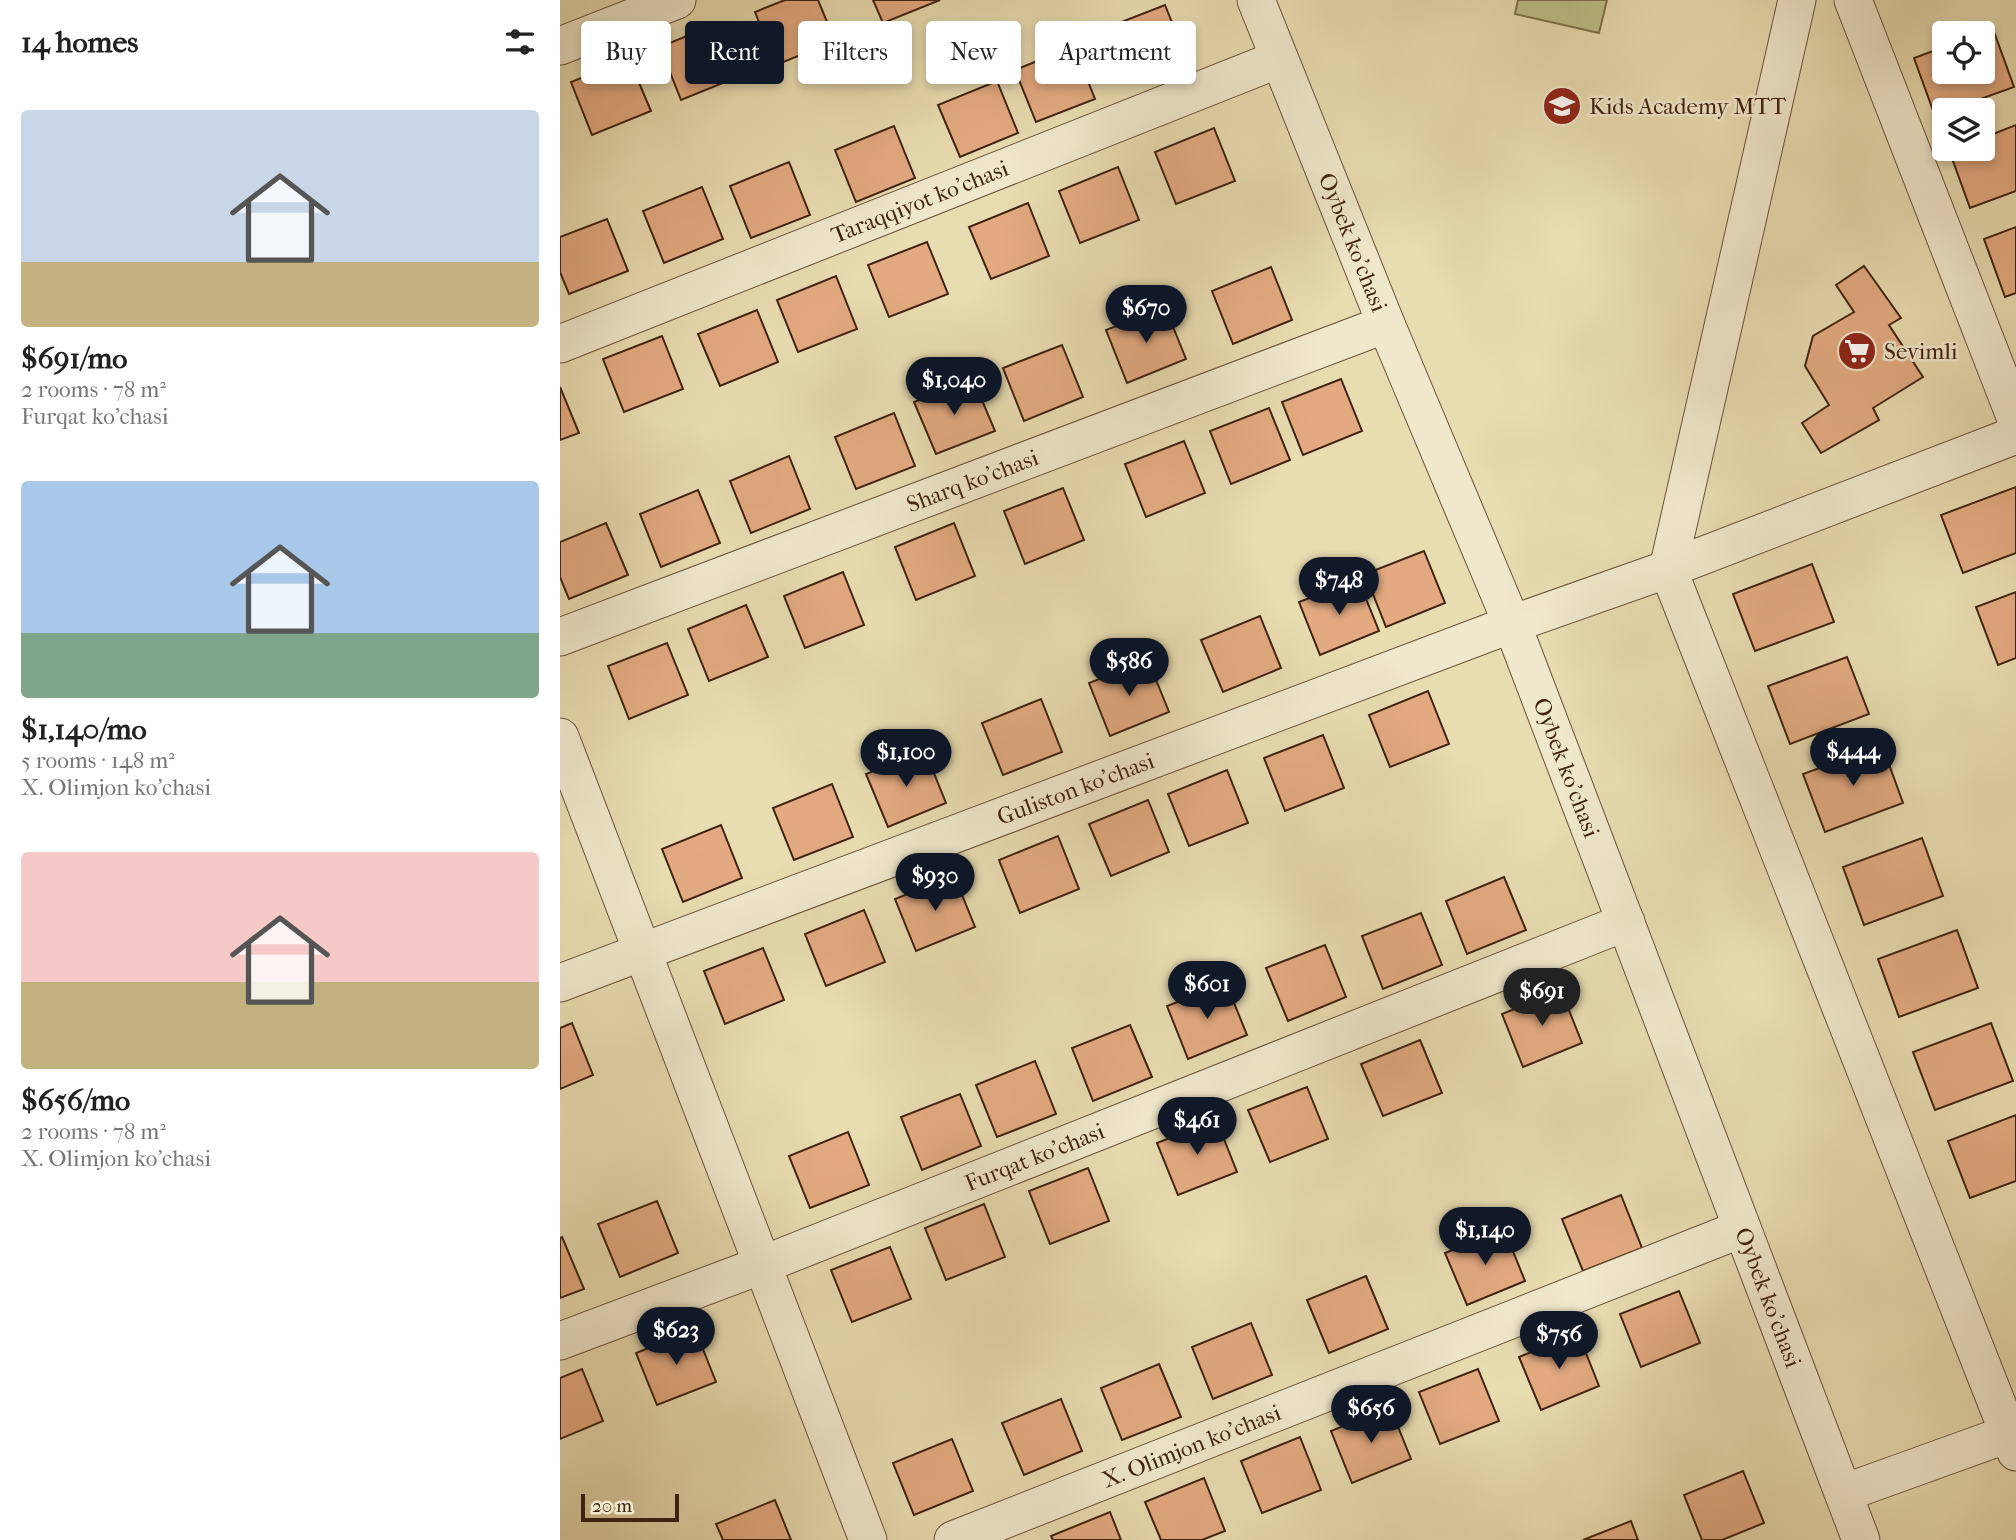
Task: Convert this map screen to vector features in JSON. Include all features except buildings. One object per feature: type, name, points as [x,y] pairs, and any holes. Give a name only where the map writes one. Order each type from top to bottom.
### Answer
[{"type":"street","points":[[560,46],[677,0]]},
{"type":"street","name":"Oybek ko'chasi","points":[[1256,0],[1386,324],[1512,624],[1844,1493],[1854,1538]]},
{"type":"street","points":[[1797,0],[1668,569],[2013,1439],[1844,1493]]},
{"type":"street","points":[[1853,0],[2016,419]]},
{"type":"street","name":"Taraqqiyot ko'chasi","points":[[560,344],[1279,59]]},
{"type":"street","name":"Sharq ko'chasi","points":[[560,637],[1386,324]]},
{"type":"street","name":"Guliston ko'chasi","points":[[560,983],[1512,624],[1668,569],[2016,435]]},
{"type":"street","points":[[560,737],[868,1540]]},
{"type":"street","name":"Furqat ko'chasi","points":[[560,1341],[762,1265],[1626,922]]},
{"type":"street","name":"X. Olimjon ko'chasi","points":[[953,1540],[1741,1229]]},
{"type":"green space","points":[[1518,0],[1607,0],[1599,33],[1515,14]]},
{"type":"place","name":"Kids Academy MTT","points":[[1562,106]]},
{"type":"place","name":"Sevimli","points":[[1857,351]]}]
